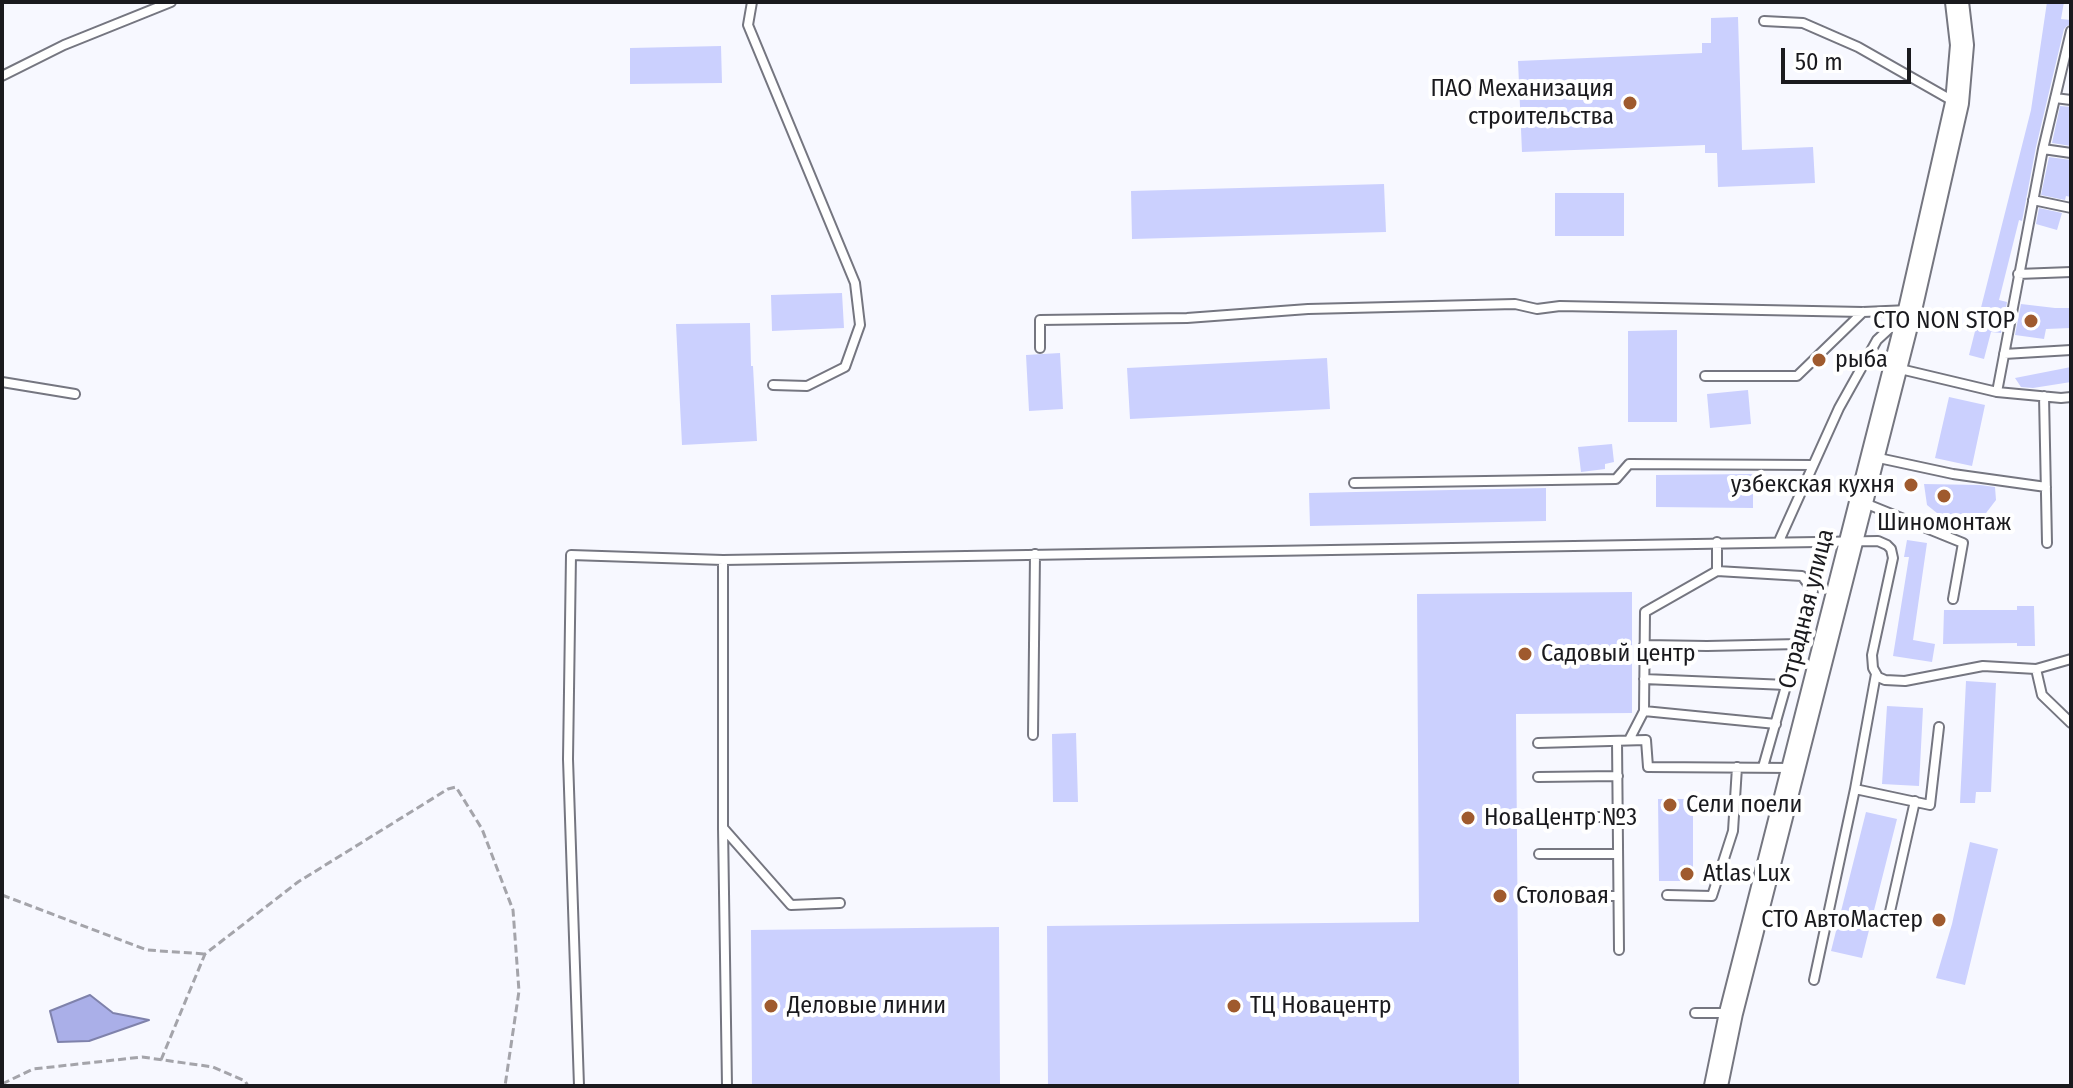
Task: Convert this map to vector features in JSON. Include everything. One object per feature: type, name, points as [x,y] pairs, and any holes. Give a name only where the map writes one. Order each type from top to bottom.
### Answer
[{"type":"main road","name":"Отрадная улица","points":[[1716,1086],[1731,1013],[1910,310],[1957,103],[1962,45],[1957,2]]},
{"type":"lane","points":[[2,76],[64,45],[171,2]]},
{"type":"lane","points":[[752,2],[748,25],[855,283],[860,325],[845,367],[807,386],[773,385]]},
{"type":"lane","points":[[1764,21],[1803,23],[1858,47],[1957,103]]},
{"type":"lane","points":[[1997,392],[2043,149],[2071,31]]},
{"type":"lane","points":[[2055,98],[2071,100]]},
{"type":"lane","points":[[2043,149],[2071,153]]},
{"type":"lane","points":[[2033,200],[2071,208]]},
{"type":"lane","points":[[2018,274],[2071,272]]},
{"type":"lane","points":[[1040,348],[1040,320],[1187,318],[1308,309],[1515,304],[1537,309],[1560,306],[1863,312],[1910,310]]},
{"type":"lane","points":[[1779,541],[1839,408],[1877,340],[1910,310]]},
{"type":"lane","points":[[1705,376],[1797,376],[1863,312]]},
{"type":"lane","points":[[2004,354],[2071,350]]},
{"type":"lane","points":[[1895,368],[1997,392],[2071,397]]},
{"type":"lane","points":[[2,382],[75,394]]},
{"type":"lane","points":[[2044,396],[2047,543]]},
{"type":"lane","points":[[1872,457],[1953,474],[2046,487]]},
{"type":"lane","points":[[1354,483],[1616,479],[1629,464],[1813,465]]},
{"type":"lane","points":[[1861,502],[1963,543],[1953,599]]},
{"type":"lane","points":[[579,1086],[568,759],[571,555],[723,560],[1779,541],[1883,542],[1893,553],[1872,655],[1873,668],[1878,677],[1905,681],[1983,666],[2036,669],[2071,659]]},
{"type":"lane","points":[[1717,542],[1717,571]]},
{"type":"lane","points":[[1033,735],[1035,554]]},
{"type":"lane","points":[[723,560],[727,1086]]},
{"type":"lane","points":[[1629,740],[1644,711],[1645,612],[1717,571],[1802,576],[1813,591],[1763,767]]},
{"type":"lane","points":[[1644,645],[1799,644]]},
{"type":"lane","points":[[2036,669],[2042,695],[2071,723]]},
{"type":"lane","points":[[1814,980],[1876,673]]},
{"type":"lane","points":[[1644,679],[1787,685]]},
{"type":"lane","points":[[1644,711],[1776,724]]},
{"type":"lane","points":[[1855,789],[1930,805],[1939,727]]},
{"type":"lane","points":[[1538,743],[1646,740],[1648,767],[1794,768]]},
{"type":"lane","points":[[1617,741],[1619,950]]},
{"type":"lane","points":[[1667,895],[1712,896],[1733,831],[1737,767]]},
{"type":"lane","points":[[1538,777],[1618,776]]},
{"type":"lane","points":[[1889,916],[1915,801]]},
{"type":"lane","points":[[1539,817],[1618,817]]},
{"type":"lane","points":[[723,828],[791,905],[840,903]]},
{"type":"lane","points":[[1539,854],[1618,854]]},
{"type":"lane","points":[[1539,896],[1618,896]]},
{"type":"lane","points":[[1695,1013],[1731,1013]]},
{"type":"path","points":[[161,1060],[205,954],[298,882],[448,789],[456,787],[482,829],[513,910],[519,991],[505,1086]]},
{"type":"path","points":[[2,895],[147,950],[205,954]]},
{"type":"path","points":[[2,1084],[33,1069],[142,1057],[213,1067],[245,1081],[248,1086]]},
{"type":"water","points":[[90,995],[113,1013],[149,1020],[89,1041],[58,1042],[50,1011]]},
{"type":"building","points":[[2047,2],[2064,2],[2061,19],[2071,20],[2071,24],[2064,29],[2022,221],[2019,220],[1999,300],[2007,302],[2001,333],[1991,332],[1984,359],[1969,355],[2031,110]]},
{"type":"building","name":"ПАО Механизация строительства","points":[[1738,17],[1742,150],[1813,147],[1815,183],[1718,187],[1717,153],[1705,153],[1705,145],[1522,152],[1518,61],[1702,53],[1702,43],[1711,43],[1711,18]]},
{"type":"building","points":[[721,46],[722,83],[630,84],[630,48]]},
{"type":"building","points":[[2060,106],[2071,107],[2071,146],[2052,143]]},
{"type":"building","points":[[2049,157],[2071,160],[2071,197],[2066,196],[2065,200],[2041,195]]},
{"type":"building","points":[[1384,184],[1386,232],[1132,239],[1131,191]]},
{"type":"building","points":[[1555,193],[1624,193],[1624,236],[1555,236]]},
{"type":"building","points":[[2039,208],[2062,213],[2057,230],[2036,224]]},
{"type":"building","points":[[842,293],[844,328],[772,331],[771,295]]},
{"type":"building","name":"СТО NON STOP","points":[[2021,304],[2071,308],[2071,328],[2046,329],[2044,339],[2015,335]]},
{"type":"building","points":[[750,323],[757,441],[682,445],[676,324]]},
{"type":"building","points":[[1677,330],[1677,422],[1628,422],[1628,331]]},
{"type":"building","points":[[1060,353],[1063,409],[1029,411],[1026,355]]},
{"type":"building","points":[[1327,358],[1330,409],[1130,419],[1127,368]]},
{"type":"building","points":[[2071,367],[2071,382],[2033,388],[2021,387],[2015,378]]},
{"type":"building","points":[[1748,390],[1751,424],[1710,428],[1707,394]]},
{"type":"building","points":[[1949,397],[1985,405],[1972,466],[1935,458]]},
{"type":"building","points":[[1612,444],[1614,462],[1605,464],[1605,469],[1581,472],[1578,447]]},
{"type":"building","points":[[1753,474],[1753,508],[1656,507],[1656,475]]},
{"type":"building","points":[[1924,484],[1995,487],[1996,500],[1983,517],[1942,517],[1927,505]]},
{"type":"building","points":[[1546,488],[1546,521],[1310,526],[1309,493]]},
{"type":"building","points":[[1907,540],[1927,543],[1913,640],[1935,644],[1932,662],[1893,656],[1909,557],[1904,557]]},
{"type":"building","points":[[1632,592],[1632,713],[1516,714],[1519,1086],[1048,1086],[1047,926],[1419,922],[1417,594]]},
{"type":"building","points":[[2017,606],[2034,606],[2035,646],[2017,646],[2017,643],[1943,644],[1944,610],[2017,610]]},
{"type":"building","points":[[1966,681],[1996,683],[1991,792],[1976,792],[1975,803],[1960,803]]},
{"type":"building","points":[[1887,706],[1923,708],[1919,786],[1882,784]]},
{"type":"building","points":[[1076,733],[1078,802],[1053,802],[1052,734]]},
{"type":"building","points":[[1658,799],[1693,799],[1693,881],[1659,881]]},
{"type":"building","points":[[1866,812],[1897,819],[1862,958],[1831,951]]},
{"type":"building","points":[[1970,842],[1998,849],[1965,985],[1936,978],[1952,924]]},
{"type":"building","points":[[999,927],[1000,1086],[752,1086],[751,930]]},
{"type":"place","name":"ПАО Механизация строительства","points":[[1630,103]]},
{"type":"place","name":"СТО NON STOP","points":[[2031,321]]},
{"type":"place","name":"рыба","points":[[1819,360]]},
{"type":"place","name":"узбекская кухня","points":[[1911,485]]},
{"type":"place","name":"Шиномонтаж","points":[[1944,496]]},
{"type":"place","name":"Садовый центр","points":[[1525,654]]},
{"type":"place","name":"Сели поели","points":[[1670,805]]},
{"type":"place","name":"НоваЦентр №3","points":[[1468,818]]},
{"type":"place","name":"Atlas Lux","points":[[1687,874]]},
{"type":"place","name":"Столовая","points":[[1500,896]]},
{"type":"place","name":"СТО АвтоМастер","points":[[1939,920]]},
{"type":"place","name":"Деловые линии","points":[[771,1006]]},
{"type":"place","name":"ТЦ Новацентр","points":[[1234,1006]]}]
